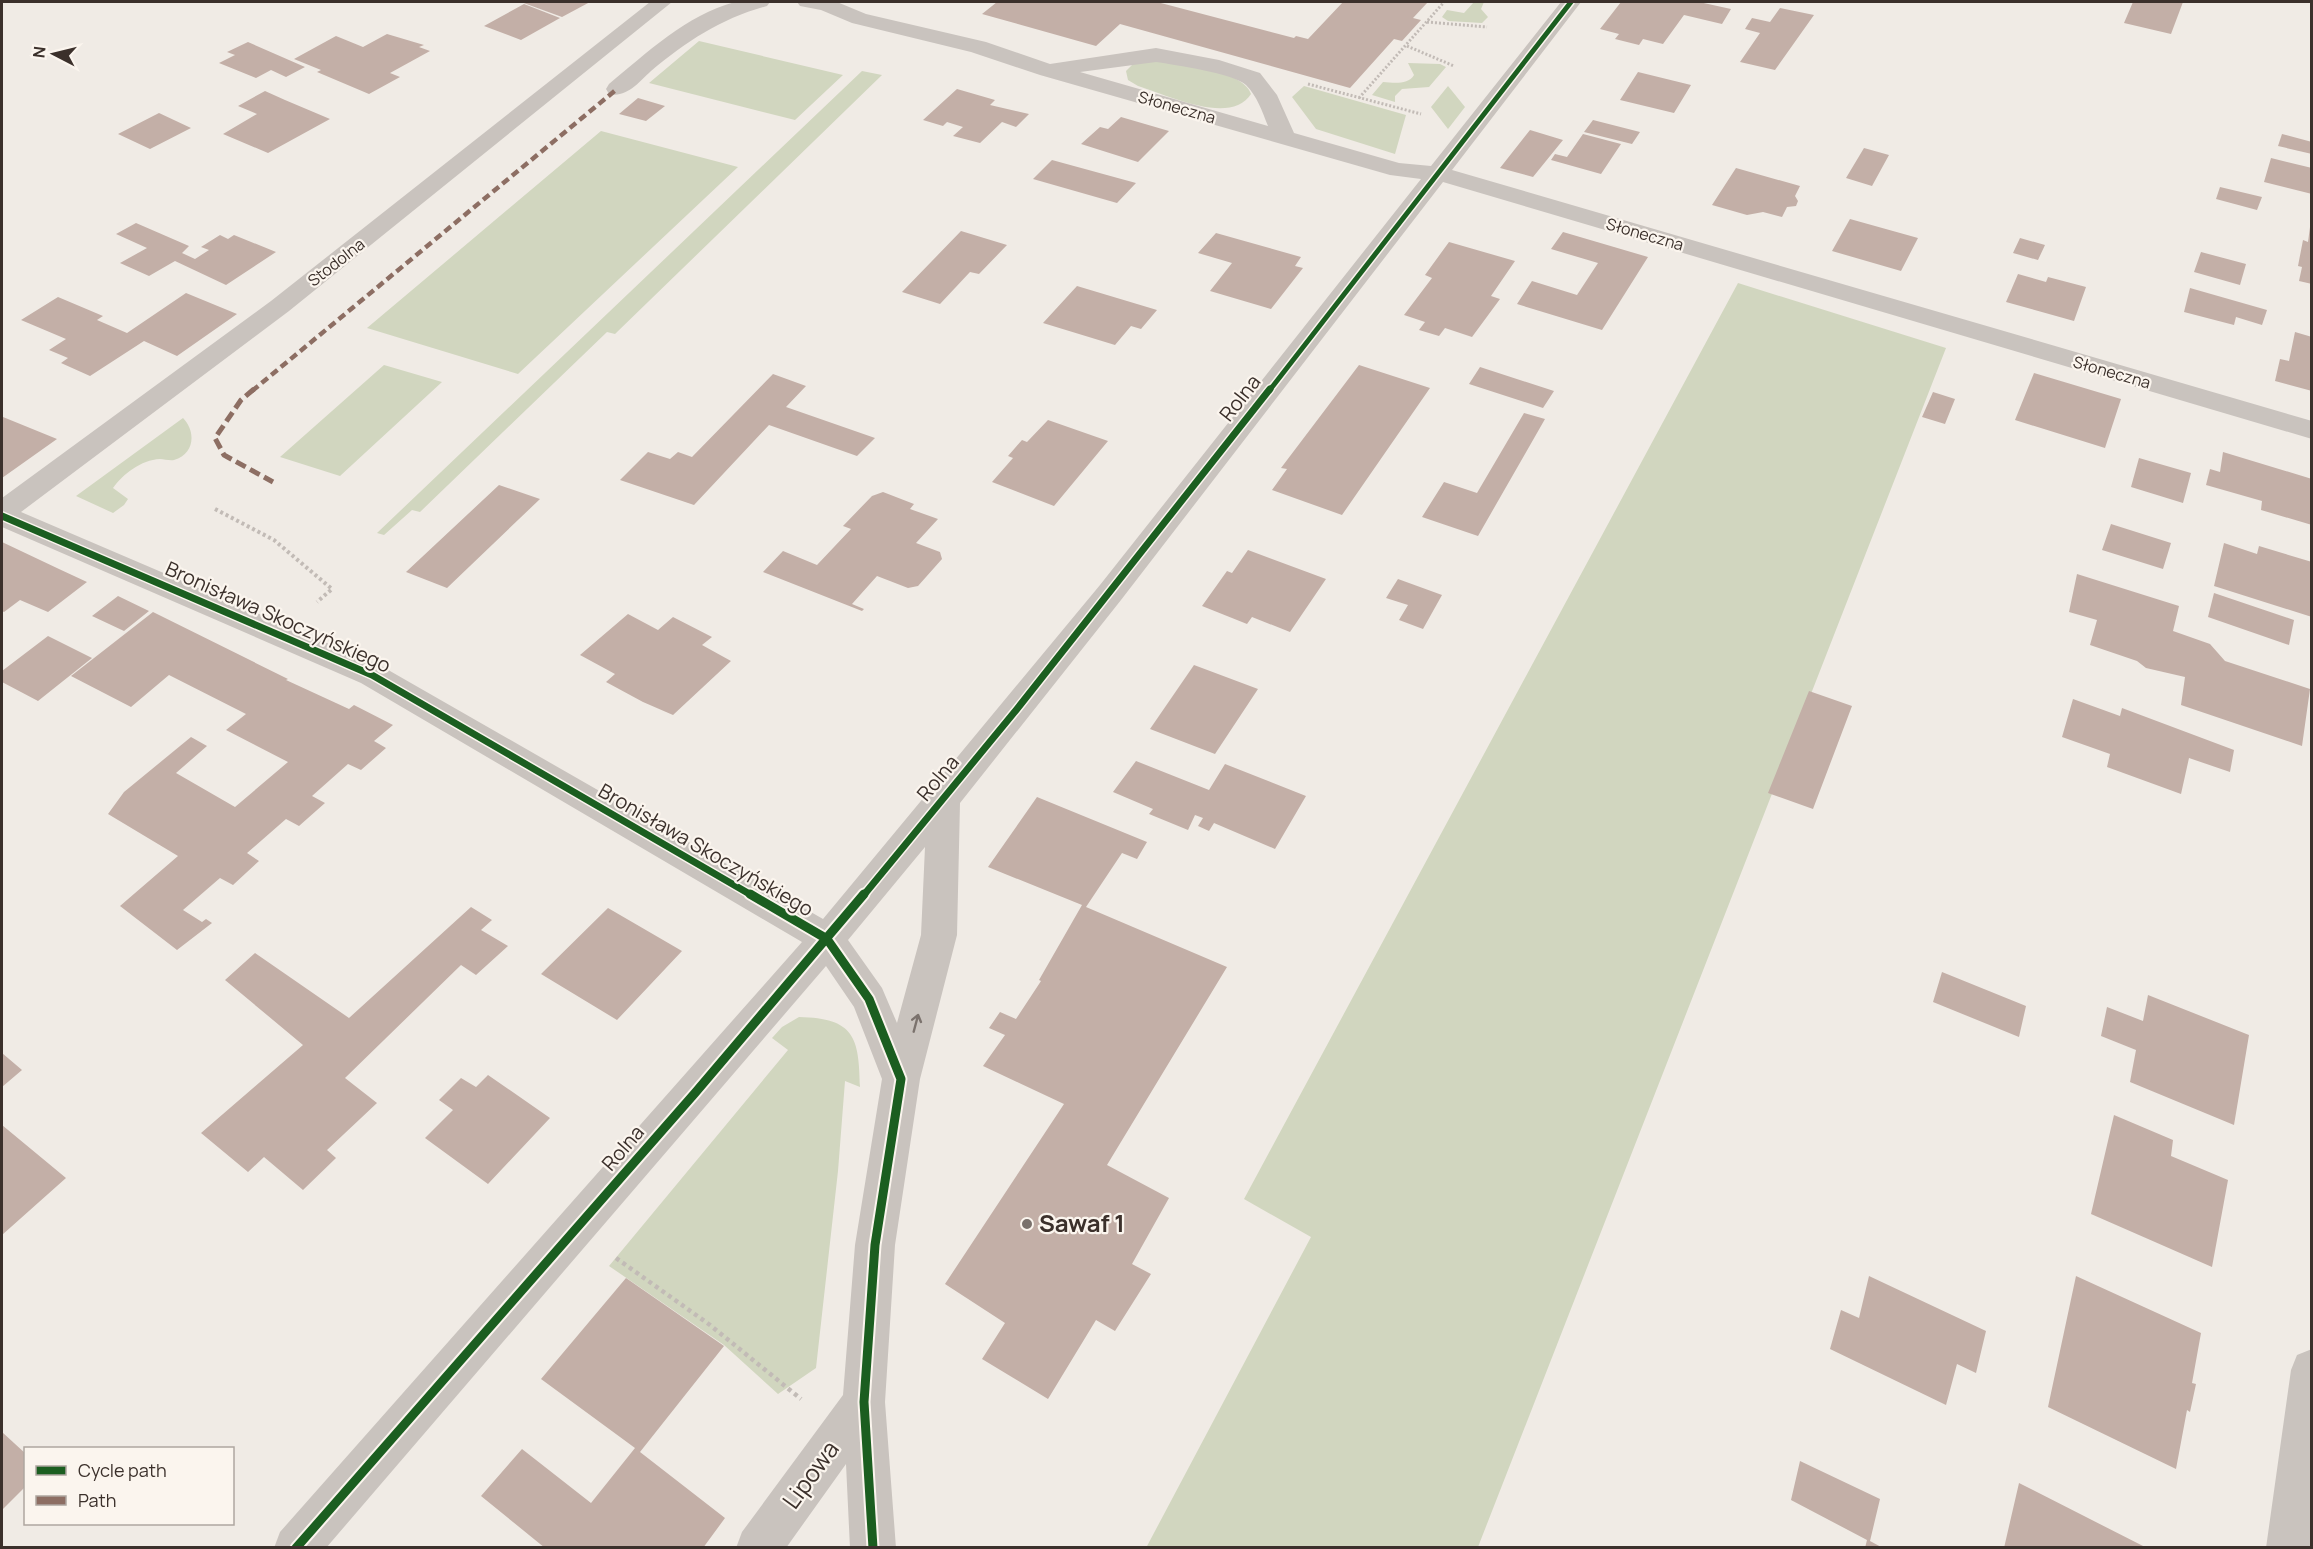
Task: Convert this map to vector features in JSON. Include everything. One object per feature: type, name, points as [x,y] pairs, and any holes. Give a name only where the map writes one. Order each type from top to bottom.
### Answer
[{"type":"street","name":"Stodolna","points":[[2,514],[280,306],[662,2]]},
{"type":"street","points":[[617,89],[702,21],[742,5],[760,2]]},
{"type":"street","name":"Słoneczna","points":[[807,2],[825,4],[859,19],[978,47],[1048,70],[1398,170],[1436,173],[2312,430]]},
{"type":"street","name":"Rolna","points":[[296,1548],[827,939],[1078,633],[1571,2]]},
{"type":"street","points":[[1048,70],[1156,55],[1211,65],[1252,78],[1266,95],[1284,137]]},
{"type":"street","name":"Bronisława Skoczyńskiego","points":[[2,514],[372,675],[827,939],[869,999],[901,1079]]},
{"type":"street","points":[[873,1548],[864,1402],[875,1245],[901,1079],[939,935],[943,798]]},
{"type":"street","points":[[2289,1548],[2312,1370]]},
{"type":"street","name":"Lipowa","points":[[758,1548],[864,1402]]},
{"type":"path","points":[[1359,98],[1444,2]]},
{"type":"path","points":[[1427,22],[1487,27]]},
{"type":"path","points":[[1407,46],[1454,66]]},
{"type":"path","points":[[1298,81],[1420,114]]},
{"type":"path","points":[[215,509],[274,540],[332,589],[308,609]]},
{"type":"path","points":[[620,1261],[710,1325],[801,1399]]},
{"type":"green space","points":[[1474,2],[1484,2],[1481,9],[1488,17],[1482,23],[1448,21],[1442,17],[1447,10],[1464,13]]},
{"type":"green space","points":[[699,41],[843,75],[795,120],[649,83]]},
{"type":"green space","points":[[1145,60],[1220,72],[1245,85],[1251,94],[1242,103],[1229,108],[1214,108],[1181,101],[1138,86],[1128,80],[1126,71],[1134,63]]},
{"type":"green space","points":[[1408,63],[1440,64],[1446,67],[1429,87],[1402,89],[1395,96],[1395,102],[1372,95],[1383,82],[1400,83],[1411,78],[1414,75]]},
{"type":"green space","points":[[862,71],[882,75],[615,334],[607,332],[420,512],[412,510],[384,535],[377,533]]},
{"type":"green space","points":[[1304,86],[1406,115],[1395,154],[1316,129],[1292,97]]},
{"type":"green space","points":[[1448,86],[1465,107],[1448,129],[1431,107]]},
{"type":"green space","points":[[601,131],[738,167],[518,374],[367,328]]},
{"type":"green space","points":[[1738,283],[1946,348],[1478,1547],[1146,1548],[1311,1237],[1244,1199]]},
{"type":"green space","points":[[384,365],[442,382],[340,476],[280,457]]},
{"type":"green space","points":[[183,418],[190,429],[190,448],[174,460],[153,460],[127,473],[113,488],[128,499],[124,505],[113,513],[76,496]]},
{"type":"green space","points":[[799,1017],[832,1021],[850,1034],[858,1056],[860,1087],[845,1081],[838,1171],[816,1368],[778,1394],[724,1345],[609,1266],[788,1050],[772,1038],[782,1027]]},
{"type":"building","points":[[521,2],[590,2],[562,17]]},
{"type":"building","points":[[997,2],[1157,2],[1294,38],[1296,36],[1308,39],[1343,2],[1428,2],[1413,18],[1421,20],[1402,41],[1394,39],[1350,88],[1120,24],[1096,46],[982,14]]},
{"type":"building","points":[[1621,2],[1699,2],[1731,9],[1722,24],[1684,15],[1663,44],[1643,39],[1639,45],[1615,39],[1619,34],[1600,29]]},
{"type":"building","points":[[2133,2],[2183,2],[2171,34],[2124,23]]},
{"type":"building","points":[[524,4],[560,18],[521,40],[484,26]]},
{"type":"building","points":[[1780,8],[1814,15],[1775,70],[1740,62],[1760,33],[1745,29],[1752,18],[1770,22]]},
{"type":"building","points":[[387,34],[424,45],[419,47],[430,51],[390,73],[400,77],[369,94],[317,72],[321,70],[294,59],[336,36],[363,47]]},
{"type":"building","points":[[248,42],[305,67],[286,77],[271,70],[256,78],[219,63],[235,55],[227,52]]},
{"type":"building","points":[[1638,72],[1691,85],[1674,113],[1620,100]]},
{"type":"building","points":[[957,89],[995,100],[990,105],[1029,114],[1016,127],[1002,122],[980,143],[953,136],[963,127],[947,122],[943,126],[923,120]]},
{"type":"building","points":[[265,91],[330,119],[268,153],[223,134],[257,114],[238,106]]},
{"type":"building","points":[[638,98],[665,106],[646,121],[619,114]]},
{"type":"building","points":[[159,113],[191,128],[150,149],[118,134]]},
{"type":"building","points":[[1121,117],[1169,131],[1138,162],[1081,144],[1100,127],[1108,129]]},
{"type":"building","points":[[1593,120],[1640,132],[1632,144],[1584,132]]},
{"type":"building","points":[[1530,130],[1563,140],[1533,177],[1500,168]]},
{"type":"building","points":[[1583,134],[1621,144],[1601,174],[1551,160],[1555,154],[1567,157]]},
{"type":"building","points":[[2282,134],[2312,142],[2312,154],[2278,146]]},
{"type":"building","points":[[1864,148],[1889,155],[1872,186],[1846,178]]},
{"type":"building","points":[[2271,158],[2312,168],[2312,194],[2264,182]]},
{"type":"building","points":[[1052,160],[1136,183],[1117,203],[1033,179]]},
{"type":"building","points":[[1736,168],[1800,186],[1795,196],[1798,201],[1796,206],[1787,207],[1782,217],[1763,212],[1747,215],[1712,205]]},
{"type":"building","points":[[2220,187],[2262,197],[2257,210],[2216,199]]},
{"type":"building","points":[[1850,219],[1918,238],[1901,271],[1832,251]]},
{"type":"building","points":[[136,223],[189,246],[182,253],[195,259],[209,250],[201,247],[220,235],[228,239],[234,235],[276,252],[226,285],[175,261],[149,276],[120,263],[147,248],[116,234]]},
{"type":"building","points":[[2310,227],[2312,227],[2312,284],[2299,281],[2302,267],[2298,266],[2303,240],[2308,242]]},
{"type":"building","points":[[961,231],[1007,245],[979,274],[970,272],[940,304],[902,292]]},
{"type":"building","points":[[1563,232],[1648,257],[1602,330],[1517,304],[1532,281],[1577,295],[1598,263],[1551,249]]},
{"type":"building","points":[[1216,233],[1301,257],[1295,266],[1303,268],[1271,309],[1210,291],[1232,263],[1198,253]]},
{"type":"building","points":[[2020,238],[2045,245],[2038,260],[2013,253]]},
{"type":"building","points":[[1449,242],[1515,261],[1491,296],[1500,299],[1472,337],[1445,328],[1439,336],[1419,330],[1425,322],[1404,315],[1432,278],[1425,275]]},
{"type":"building","points":[[2201,252],[2246,264],[2240,285],[2194,272]]},
{"type":"building","points":[[2018,274],[2046,282],[2048,277],[2086,287],[2074,321],[2006,302]]},
{"type":"building","points":[[1077,286],[1157,310],[1141,329],[1131,326],[1115,345],[1043,323]]},
{"type":"building","points":[[2190,288],[2267,310],[2262,325],[2236,317],[2234,325],[2184,312]]},
{"type":"building","points":[[186,293],[237,314],[177,356],[144,341],[90,376],[61,363],[68,358],[49,350],[66,339],[21,320],[58,297],[103,316],[97,320],[127,333]]},
{"type":"building","points":[[2295,332],[2312,337],[2312,391],[2275,381],[2280,359],[2289,361]]},
{"type":"building","points":[[1359,365],[1430,388],[1342,515],[1272,490],[1287,469],[1281,468]]},
{"type":"building","points":[[1480,367],[1554,391],[1543,408],[1469,384]]},
{"type":"building","points":[[2034,373],[2121,399],[2105,448],[2015,420]]},
{"type":"building","points":[[773,374],[806,386],[786,407],[875,438],[857,456],[769,425],[694,505],[620,480],[648,452],[670,459],[678,452],[692,457]]},
{"type":"building","points":[[1933,392],[1955,399],[1945,424],[1922,417]]},
{"type":"building","points":[[1524,413],[1545,419],[1478,536],[1422,517],[1444,482],[1477,493]]},
{"type":"building","points":[[2,418],[57,439],[2,478]]},
{"type":"building","points":[[1048,420],[1108,441],[1054,506],[992,482],[1013,458],[1008,456],[1022,440],[1027,442]]},
{"type":"building","points":[[2223,452],[2312,479],[2312,525],[2261,510],[2262,501],[2206,485],[2210,469],[2220,472]]},
{"type":"building","points":[[2139,458],[2191,473],[2183,503],[2131,487]]},
{"type":"building","points":[[499,485],[540,499],[447,588],[406,572]]},
{"type":"building","points":[[883,492],[914,504],[910,509],[938,519],[916,543],[940,552],[942,559],[918,586],[908,588],[877,576],[852,604],[864,609],[862,611],[763,572],[783,551],[817,565],[851,529],[843,526],[872,496]]},
{"type":"building","points":[[2111,524],[2171,543],[2163,569],[2102,550]]},
{"type":"building","points":[[2,542],[87,582],[48,612],[20,600],[4,612],[2,611]]},
{"type":"building","points":[[2224,543],[2257,554],[2259,546],[2312,562],[2312,617],[2214,586]]},
{"type":"building","points":[[1248,550],[1326,579],[1290,632],[1252,617],[1247,624],[1202,606],[1227,571],[1232,573]]},
{"type":"building","points":[[2077,574],[2179,606],[2173,631],[2210,644],[2225,661],[2310,689],[2302,746],[2181,705],[2185,677],[2146,668],[2137,661],[2090,645],[2097,620],[2069,612]]},
{"type":"building","points":[[1398,579],[1442,595],[1423,629],[1399,620],[1408,605],[1386,598]]},
{"type":"building","points":[[2214,593],[2294,620],[2289,645],[2208,617]]},
{"type":"building","points":[[118,596],[149,611],[124,631],[92,616]]},
{"type":"building","points":[[153,612],[288,679],[286,680],[349,709],[354,705],[393,725],[374,741],[386,748],[361,770],[348,764],[312,796],[325,803],[299,826],[286,819],[247,853],[259,861],[233,885],[220,878],[183,910],[202,922],[206,919],[212,923],[177,950],[120,906],[178,856],[108,814],[124,792],[191,737],[207,746],[176,773],[235,807],[288,762],[226,730],[246,714],[169,675],[131,707],[71,676]]},
{"type":"building","points":[[628,614],[658,630],[673,617],[712,637],[702,645],[731,661],[673,715],[643,702],[606,682],[615,674],[580,655]]},
{"type":"building","points":[[48,636],[92,658],[38,701],[2,682],[2,671]]},
{"type":"building","points":[[1194,665],[1258,689],[1215,754],[1150,729]]},
{"type":"building","points":[[1809,691],[1852,706],[1813,809],[1768,793]]},
{"type":"building","points":[[2073,699],[2120,716],[2122,708],[2234,750],[2230,772],[2189,758],[2181,794],[2107,767],[2110,754],[2062,737]]},
{"type":"building","points":[[1136,761],[1209,790],[1225,764],[1306,796],[1275,849],[1214,823],[1209,831],[1198,826],[1203,818],[1195,815],[1188,830],[1149,814],[1153,809],[1113,792]]},
{"type":"building","points":[[1037,797],[1147,842],[1137,859],[1122,853],[1086,907],[1227,967],[1107,1165],[1169,1198],[1132,1264],[1151,1274],[1115,1331],[1096,1320],[1048,1399],[982,1359],[1005,1323],[945,1284],[1064,1104],[983,1066],[1005,1035],[989,1028],[1000,1012],[1016,1019],[1041,981],[1039,980],[1082,905],[988,867]]},
{"type":"building","points":[[471,907],[492,920],[481,930],[508,946],[476,975],[461,965],[345,1078],[377,1103],[327,1150],[336,1158],[303,1190],[264,1157],[248,1172],[201,1133],[303,1045],[225,980],[255,953],[349,1018]]},
{"type":"building","points":[[608,908],[682,951],[617,1020],[541,974]]},
{"type":"building","points":[[1942,972],[2026,1006],[2019,1037],[1933,1002]]},
{"type":"building","points":[[2148,995],[2249,1035],[2234,1125],[2130,1082],[2136,1050],[2101,1036],[2107,1007],[2143,1021]]},
{"type":"building","points":[[2,1053],[22,1070],[2,1087]]},
{"type":"building","points":[[488,1075],[550,1118],[488,1184],[425,1138],[453,1110],[439,1100],[461,1078],[476,1087]]},
{"type":"building","points":[[2114,1115],[2173,1140],[2171,1156],[2228,1180],[2212,1267],[2091,1214]]},
{"type":"building","points":[[2,1125],[66,1178],[2,1235]]},
{"type":"building","points":[[1869,1276],[1986,1331],[1976,1373],[1957,1364],[1946,1405],[1830,1349],[1841,1310],[1859,1318]]},
{"type":"building","points":[[2076,1276],[2201,1333],[2192,1383],[2196,1384],[2190,1412],[2187,1410],[2176,1469],[2048,1407]]},
{"type":"building","points":[[626,1278],[724,1346],[640,1452],[725,1518],[703,1548],[545,1548],[481,1496],[522,1449],[591,1503],[635,1448],[541,1379]]},
{"type":"building","points":[[2,1432],[24,1452],[24,1488],[2,1510]]},
{"type":"building","points":[[1800,1461],[1880,1499],[1870,1541],[1883,1548],[1865,1548],[1867,1540],[1791,1500]]},
{"type":"building","points":[[2019,1483],[2147,1548],[2004,1548]]},
{"type":"marked path","points":[[273,482],[224,455],[215,438],[241,400],[617,89]]},
{"type":"cycle path","points":[[296,1548],[695,1093],[922,825],[1111,592],[1571,2]]},
{"type":"cycle path","points":[[2,516],[372,675],[827,939],[869,999],[901,1079],[875,1245],[864,1402],[873,1548]]},
{"type":"place","name":"Sawaf 1","points":[[1027,1224]]}]
